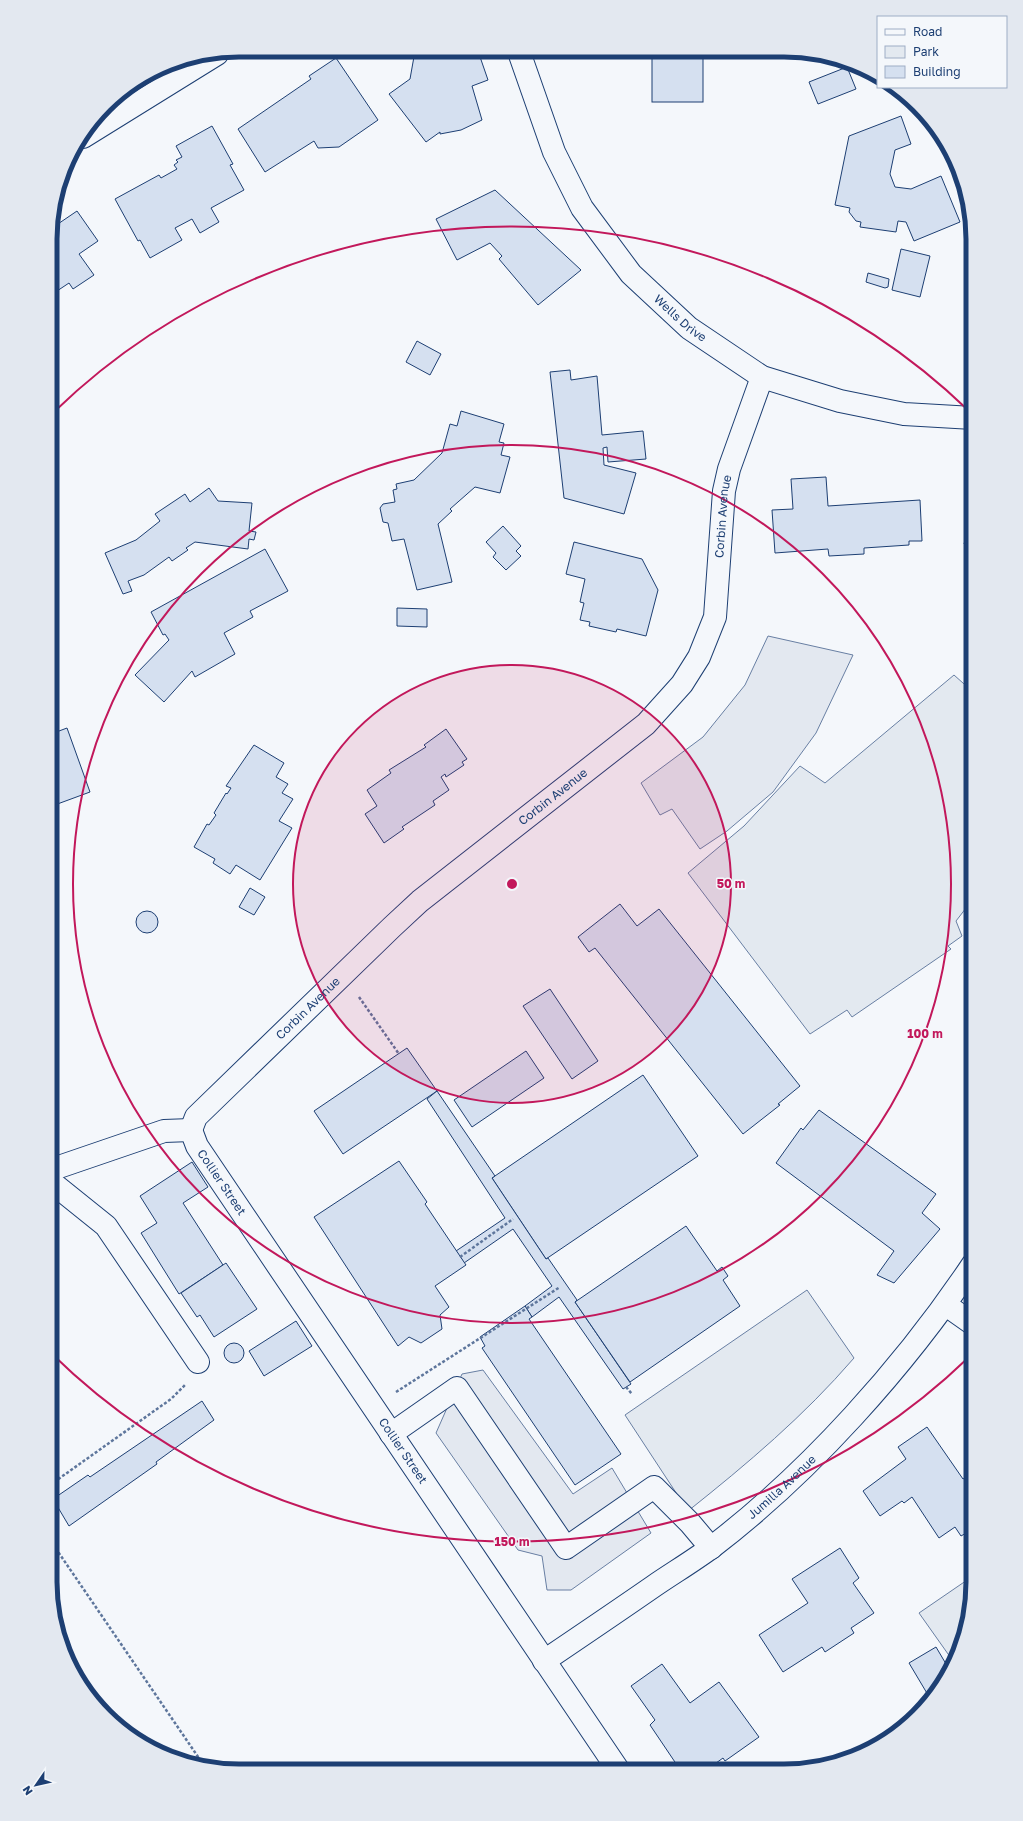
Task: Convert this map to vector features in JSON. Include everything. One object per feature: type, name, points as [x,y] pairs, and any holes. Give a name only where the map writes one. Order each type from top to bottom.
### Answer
[{"type":"street","name":"Wells Drive","points":[[521,57],[554,152],[582,208],[637,279],[689,328],[762,377],[840,401],[904,414],[966,418]]},
{"type":"street","points":[[93,131],[208,60]]},
{"type":"street","name":"Corbin Avenue","points":[[190,1130],[196,1117],[392,927],[420,902],[646,724],[682,684],[699,657],[715,617],[724,491],[728,469],[762,377]]},
{"type":"street","points":[[57,1168],[164,1131],[190,1130]]},
{"type":"street","name":"Collier Street","points":[[190,1130],[197,1146],[615,1764]]},
{"type":"street","points":[[57,1187],[106,1226],[198,1362]]},
{"type":"street","name":"Jumilla Avenue","points":[[544,1661],[711,1548],[752,1514],[815,1456],[883,1382],[946,1305],[966,1275]]},
{"type":"street","points":[[946,1305],[966,1319]]},
{"type":"street","points":[[391,1434],[456,1388],[566,1548],[654,1487],[690,1523],[711,1548]]},
{"type":"path","points":[[357,994],[399,1054]]},
{"type":"path","points":[[460,1257],[513,1219]]},
{"type":"path","points":[[390,1396],[560,1287]]},
{"type":"path","points":[[57,1480],[171,1399],[189,1380],[198,1362]]},
{"type":"path","points":[[626,1387],[632,1394]]},
{"type":"path","points":[[57,1550],[200,1760]]},
{"type":"green space","points":[[954,675],[966,686],[966,908],[956,921],[962,936],[948,946],[951,949],[852,1017],[847,1010],[810,1034],[688,873],[744,826],[800,766],[825,783]]},
{"type":"green space","points":[[807,1290],[854,1358],[795,1420],[688,1511],[625,1415]]},
{"type":"green space","points":[[966,1581],[963,1618],[950,1657],[919,1613]]},
{"type":"shaded area","points":[[768,636],[853,655],[816,733],[773,792],[727,831],[700,849],[672,809],[660,815],[641,783],[703,737],[745,685]]},
{"type":"shaded area","points":[[483,1370],[573,1494],[612,1468],[651,1533],[571,1590],[547,1590],[542,1556],[518,1550],[436,1433],[462,1374]]},
{"type":"building","points":[[414,57],[480,57],[488,80],[472,86],[482,120],[461,130],[440,134],[440,132],[426,142],[389,94],[410,79]]},
{"type":"building","points":[[652,57],[703,57],[703,102],[652,102]]},
{"type":"building","points":[[336,58],[378,120],[339,147],[318,148],[314,141],[265,172],[238,129],[311,79],[309,76]]},
{"type":"building","points":[[845,68],[848,69],[856,89],[818,104],[809,82]]},
{"type":"building","points":[[901,116],[911,144],[895,150],[890,174],[895,187],[911,189],[941,176],[960,222],[914,241],[906,222],[898,221],[896,232],[860,227],[861,222],[856,221],[849,212],[850,208],[835,205],[849,136]]},
{"type":"building","points":[[212,126],[233,164],[230,165],[244,190],[211,208],[219,222],[200,233],[192,219],[175,228],[182,240],[150,258],[140,240],[138,241],[115,199],[159,175],[161,178],[177,169],[174,165],[178,162],[176,160],[182,157],[176,146]]},
{"type":"building","points":[[495,190],[581,270],[538,305],[499,259],[502,256],[490,243],[457,260],[436,219]]},
{"type":"building","points":[[77,211],[98,241],[79,254],[94,275],[73,289],[69,283],[57,291],[57,227],[57,224]]},
{"type":"building","points":[[901,249],[930,256],[920,297],[892,290]]},
{"type":"building","points":[[868,273],[889,279],[888,287],[885,288],[866,282]]},
{"type":"building","points":[[417,341],[441,354],[430,375],[406,362]]},
{"type":"building","points":[[570,370],[571,380],[597,376],[602,435],[643,431],[646,459],[608,462],[607,447],[603,448],[604,465],[636,473],[624,514],[564,498],[550,372]]},
{"type":"building","points":[[461,411],[504,424],[499,442],[504,443],[501,455],[510,457],[500,493],[475,487],[450,509],[452,511],[438,524],[452,582],[417,590],[404,539],[392,541],[388,523],[383,522],[380,508],[383,504],[395,502],[393,490],[397,489],[396,484],[414,480],[442,453],[450,424],[457,426]]},
{"type":"building","points":[[826,477],[828,506],[920,500],[922,541],[909,541],[909,545],[864,548],[864,554],[829,556],[828,549],[775,553],[772,510],[793,509],[791,479]]},
{"type":"building","points":[[209,488],[218,501],[252,503],[249,531],[256,532],[254,540],[249,539],[248,549],[195,542],[186,548],[188,550],[172,561],[169,557],[144,575],[128,581],[132,591],[123,594],[105,553],[136,540],[160,521],[155,514],[185,494],[190,502]]},
{"type":"building","points":[[503,526],[521,546],[516,551],[521,556],[506,570],[493,557],[496,553],[486,542]]},
{"type":"building","points":[[574,542],[642,559],[658,590],[646,636],[617,629],[616,632],[589,626],[590,622],[580,620],[584,603],[580,602],[585,579],[566,574]]},
{"type":"building","points":[[265,549],[288,591],[250,611],[253,617],[224,633],[235,654],[195,677],[192,671],[164,702],[135,675],[169,640],[165,634],[163,635],[151,612]]},
{"type":"building","points":[[397,608],[427,609],[427,627],[397,626]]},
{"type":"building","points":[[67,728],[90,792],[57,804],[57,732]]},
{"type":"building","points":[[446,729],[467,759],[462,762],[464,765],[446,777],[445,774],[441,777],[449,790],[433,801],[435,805],[402,827],[404,829],[384,843],[365,814],[377,806],[367,790],[391,773],[389,770],[426,747],[424,745]]},
{"type":"building","points":[[254,745],[284,763],[276,777],[288,784],[282,793],[293,799],[279,821],[292,828],[260,880],[236,865],[230,874],[213,863],[215,859],[194,847],[207,824],[209,825],[216,815],[214,813],[226,793],[227,794],[231,788],[226,786]]},
{"type":"building","points":[[250,888],[265,897],[254,915],[239,907]]},
{"type":"building","points":[[620,904],[637,926],[659,909],[800,1086],[778,1104],[780,1105],[743,1134],[595,948],[589,952],[578,937]]},
{"type":"building","points":[[147,911],[155,914],[158,922],[155,930],[147,933],[139,930],[136,922],[139,914]]},
{"type":"building","points":[[550,989],[598,1061],[572,1079],[523,1006]]},
{"type":"building","points":[[407,1048],[437,1091],[343,1154],[314,1111]]},
{"type":"building","points":[[526,1051],[544,1078],[472,1127],[454,1100]]},
{"type":"building","points":[[643,1075],[698,1156],[546,1259],[492,1178]]},
{"type":"building","points":[[437,1091],[495,1176],[492,1178],[546,1259],[548,1258],[577,1300],[575,1302],[631,1384],[623,1389],[559,1297],[532,1317],[525,1306],[552,1286],[513,1229],[464,1263],[456,1251],[505,1218],[427,1099]]},
{"type":"building","points":[[819,1110],[936,1194],[922,1213],[940,1229],[894,1283],[877,1275],[894,1251],[776,1163],[801,1128],[803,1130]]},
{"type":"building","points":[[399,1161],[427,1202],[425,1204],[466,1265],[435,1286],[449,1307],[440,1315],[442,1329],[421,1343],[409,1337],[398,1346],[314,1217]]},
{"type":"building","points":[[192,1162],[208,1187],[183,1203],[223,1265],[179,1294],[141,1233],[157,1223],[140,1196]]},
{"type":"building","points":[[686,1226],[717,1271],[722,1267],[728,1276],[723,1280],[740,1306],[630,1382],[575,1302]]},
{"type":"building","points":[[226,1263],[257,1309],[214,1337],[200,1315],[197,1317],[181,1293]]},
{"type":"building","points":[[525,1306],[532,1317],[529,1319],[621,1454],[575,1485],[482,1348],[485,1346],[480,1337]]},
{"type":"building","points":[[296,1321],[312,1346],[264,1376],[249,1351]]},
{"type":"building","points":[[234,1343],[241,1346],[244,1353],[241,1360],[234,1363],[227,1360],[224,1353],[227,1346]]},
{"type":"building","points":[[202,1401],[214,1420],[156,1462],[157,1464],[69,1526],[57,1506],[57,1496],[88,1475],[90,1477]]},
{"type":"building","points":[[927,1427],[963,1479],[966,1477],[966,1533],[961,1536],[955,1527],[939,1538],[912,1497],[904,1503],[902,1501],[880,1516],[863,1491],[906,1459],[898,1447]]},
{"type":"building","points":[[840,1548],[859,1578],[853,1583],[874,1613],[851,1628],[854,1633],[825,1652],[822,1647],[783,1672],[759,1635],[808,1603],[792,1579]]},
{"type":"building","points":[[936,1647],[946,1664],[927,1694],[909,1663]]},
{"type":"building","points":[[662,1664],[690,1703],[719,1682],[759,1737],[725,1761],[723,1758],[715,1764],[676,1764],[650,1725],[655,1720],[631,1686]]}]
